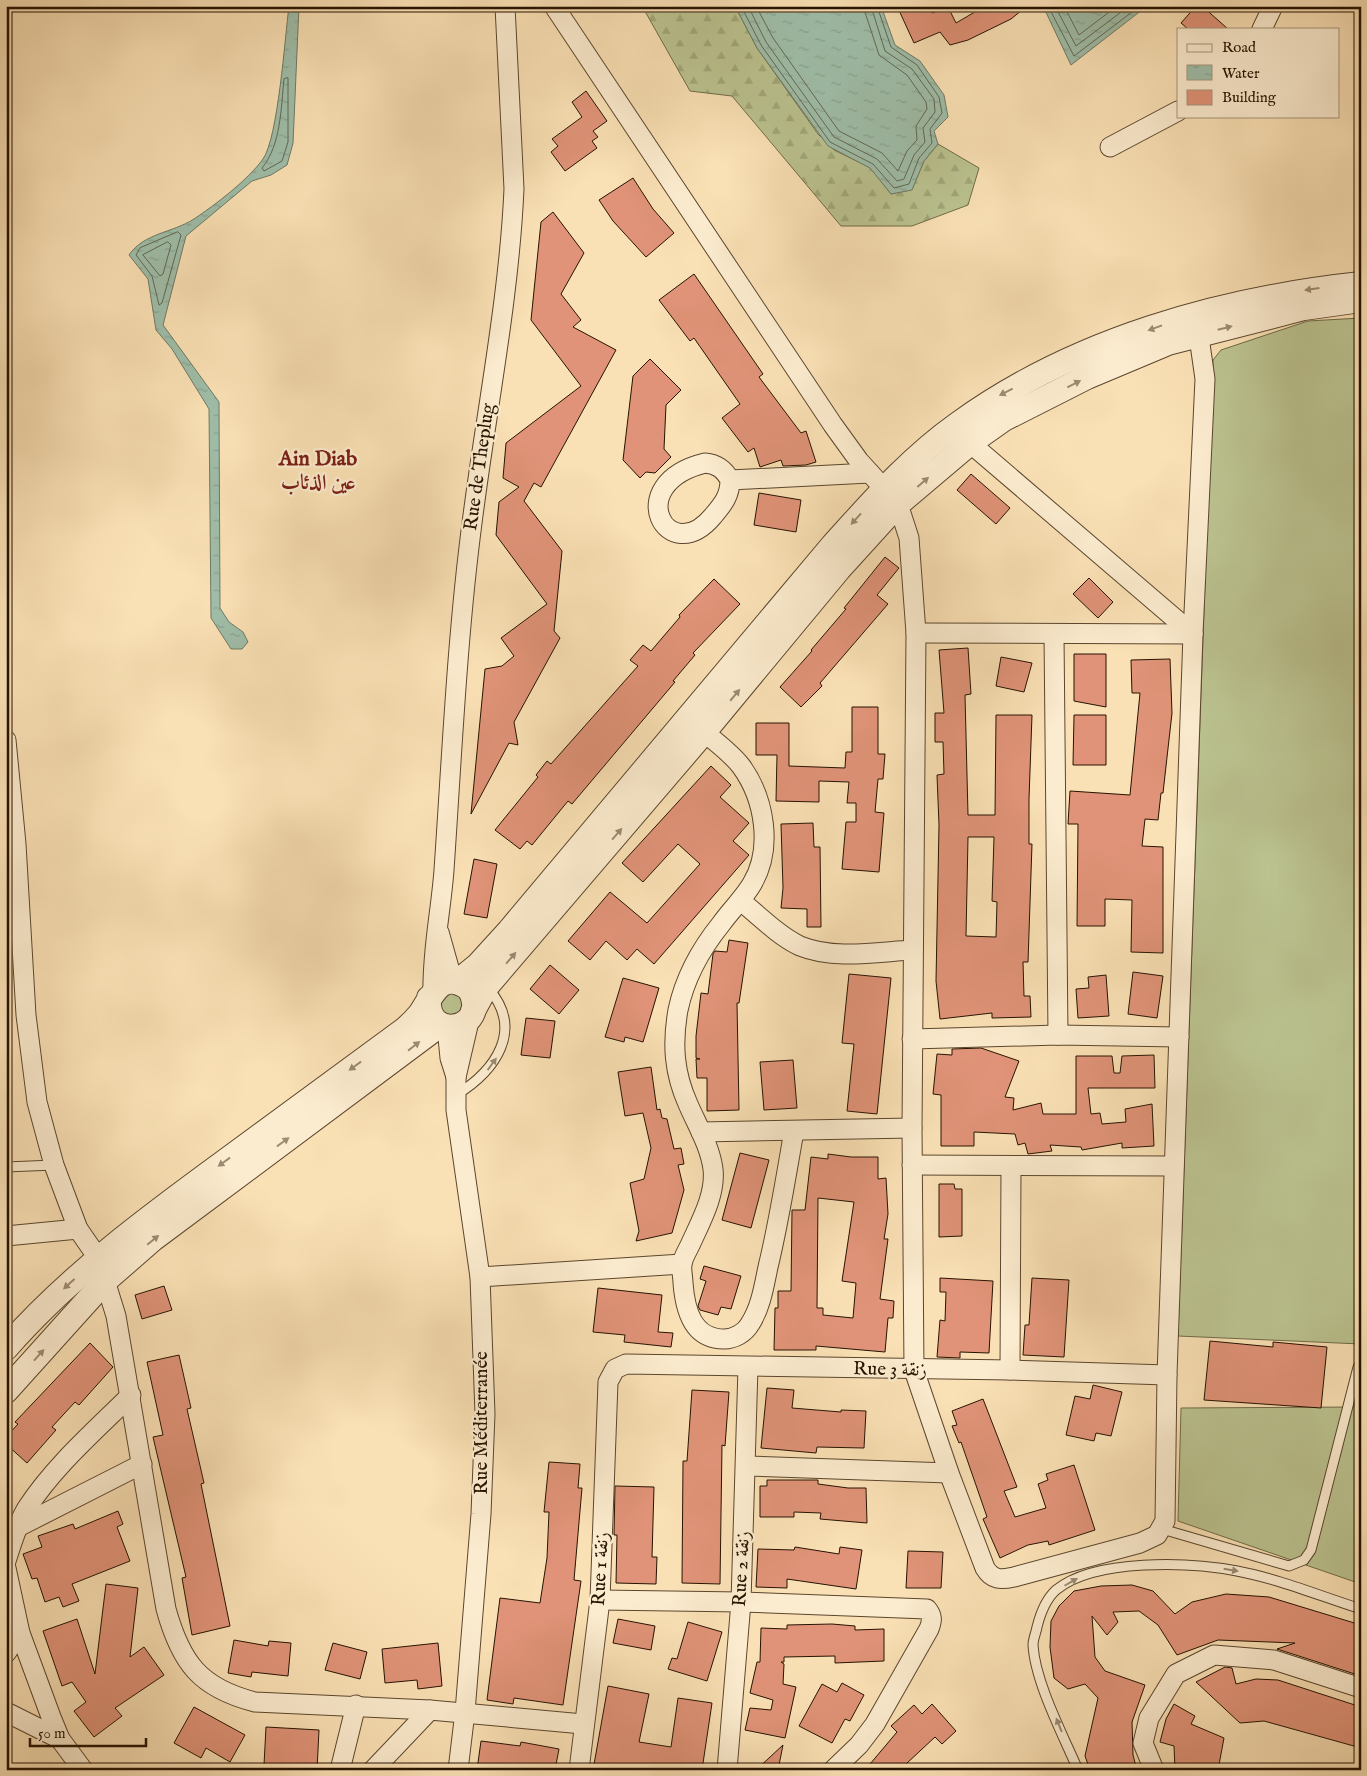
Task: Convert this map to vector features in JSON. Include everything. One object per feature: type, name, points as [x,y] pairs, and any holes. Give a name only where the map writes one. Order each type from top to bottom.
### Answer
[{"type":"street","name":"Rue de Theplug","points":[[443,988],[437,928],[444,872],[456,657],[472,523],[509,265],[512,223],[514,170],[505,6]]},
{"type":"street","points":[[554,6],[833,425],[884,489],[909,538],[916,633],[912,950],[914,1370],[949,1473],[985,1568],[989,1575],[995,1578],[1014,1577],[1140,1544],[1157,1535],[1162,1529],[1166,1510],[1167,1375],[1174,1166],[1193,634],[1205,379],[1197,324]]},
{"type":"street","points":[[1262,28],[1273,6]]},
{"type":"street","points":[[1110,147],[1177,112]]},
{"type":"street","points":[[730,480],[884,489],[970,443],[1004,419],[1087,378],[1168,343],[1197,324],[1257,298],[1361,284]]},
{"type":"street","points":[[6,1348],[52,1299],[98,1258],[180,1194],[404,1030],[443,988],[478,965],[509,931],[833,545],[884,489],[956,425],[994,398],[1077,356],[1197,324],[1361,300]]},
{"type":"street","points":[[970,443],[1193,634]]},
{"type":"street","points":[[6,1391],[106,1280],[153,1239],[444,1026],[460,1026],[472,1014],[486,986],[704,732],[839,569],[884,489]]},
{"type":"street","points":[[916,633],[1054,635],[1193,634]]},
{"type":"street","points":[[1054,635],[1058,1035]]},
{"type":"street","points":[[704,732],[741,766],[754,789],[762,816],[763,849],[760,868],[741,901],[721,923],[693,964],[684,984],[678,1010],[674,1042],[676,1071],[687,1103],[701,1132],[713,1169],[712,1187],[704,1216],[682,1264],[687,1309],[692,1323],[702,1333],[714,1338],[726,1339],[737,1337],[749,1326],[761,1297],[775,1238],[794,1130]]},
{"type":"street","points":[[6,740],[13,916],[31,1066],[42,1126],[54,1165],[78,1229],[98,1258],[116,1316],[166,1609],[173,1632],[183,1654],[211,1686],[233,1697],[255,1702],[356,1705],[465,1712],[583,1724]]},
{"type":"street","points":[[741,901],[799,945],[814,950],[839,954],[912,950]]},
{"type":"street","points":[[443,988],[471,992],[473,998],[472,1014]]},
{"type":"street","points":[[443,988],[430,1014],[444,1026]]},
{"type":"street","name":"Rue Méditerranée","points":[[456,1086],[472,1014]]},
{"type":"street","name":"Rue Méditerranée","points":[[444,1026],[456,1086],[480,1277],[485,1414],[481,1514],[465,1712],[458,1770]]},
{"type":"street","points":[[912,1039],[1058,1035],[1179,1038]]},
{"type":"street","points":[[701,1132],[912,1128]]},
{"type":"street","points":[[912,1165],[1174,1166]]},
{"type":"street","points":[[1010,1370],[1011,1166]]},
{"type":"street","points":[[6,1236],[78,1229]]},
{"type":"street","points":[[480,1277],[682,1264]]},
{"type":"street","name":"Rue 3 زنقة","points":[[615,1369],[626,1364],[1010,1370],[1167,1375]]},
{"type":"street","name":"Rue 2 زنقة","points":[[727,1770],[741,1602],[747,1466],[748,1367]]},
{"type":"street","name":"Rue 1 زنقة","points":[[579,1770],[583,1724],[600,1600],[608,1382],[615,1369]]},
{"type":"street","points":[[6,1561],[27,1508],[50,1478],[131,1395]]},
{"type":"street","points":[[18,1527],[142,1464]]},
{"type":"street","points":[[747,1466],[949,1473]]},
{"type":"street","points":[[6,1568],[20,1633],[60,1739],[83,1770]]},
{"type":"street","points":[[600,1600],[741,1602],[921,1608],[931,1614],[929,1629],[875,1724],[859,1745],[833,1770]]},
{"type":"street","points":[[6,1653],[20,1633]]},
{"type":"street","points":[[1154,1770],[1143,1743],[1149,1718],[1176,1674],[1214,1655],[1274,1660],[1361,1688]]},
{"type":"street","points":[[340,1770],[356,1705]]},
{"type":"street","points":[[373,1770],[430,1710]]},
{"type":"street","points":[[6,1712],[60,1739]]},
{"type":"lane","points":[[456,1086],[472,1085],[492,1066],[502,1045],[505,1023],[497,1000],[486,986]]},
{"type":"lane","points":[[6,1167],[54,1165]]},
{"type":"lane","points":[[1162,1529],[1289,1566],[1304,1560],[1311,1550],[1358,1367]]},
{"type":"lane","points":[[1078,1770],[1036,1667],[1033,1643],[1040,1614],[1056,1591],[1064,1586],[1080,1577],[1117,1568],[1150,1565],[1199,1566],[1239,1571],[1361,1609]]},
{"type":"green space","points":[[642,6],[735,6],[757,48],[818,134],[834,150],[871,168],[891,194],[912,189],[924,161],[938,144],[979,168],[968,205],[912,226],[841,226],[732,96],[690,91]]},
{"type":"green space","points":[[1361,318],[1361,1344],[1178,1336],[1213,360],[1221,350],[1308,321]]},
{"type":"green space","points":[[450,991],[462,997],[463,1010],[448,1019],[437,1001]]},
{"type":"green space","points":[[1361,1369],[1361,1584],[1178,1521],[1181,1408],[1354,1407]]},
{"type":"water","points":[[289,6],[299,6],[293,143],[287,165],[271,175],[252,181],[186,236],[163,325],[219,402],[220,608],[229,622],[243,632],[248,642],[242,649],[231,649],[211,618],[209,409],[172,349],[156,330],[148,279],[129,255],[142,242],[194,219],[240,184],[263,159],[273,131],[277,110]]},
{"type":"water","points":[[735,6],[881,6],[895,45],[920,61],[944,95],[948,117],[934,131],[938,144],[924,161],[912,190],[891,194],[870,168],[828,146],[757,48]]},
{"type":"water","points":[[1043,6],[1147,6],[1071,65]]},
{"type":"building","points":[[897,6],[930,6],[932,13],[948,7],[956,23],[985,6],[1027,6],[1011,19],[968,40],[950,45],[940,32],[914,43]]},
{"type":"building","points":[[1196,6],[1202,6],[1227,28],[1187,28],[1181,23]]},
{"type":"building","points":[[586,91],[607,121],[593,131],[598,137],[592,141],[597,148],[565,171],[551,152],[558,146],[552,139],[582,117],[572,102]]},
{"type":"building","points":[[633,178],[653,209],[674,233],[646,257],[613,221],[599,200]]},
{"type":"building","points":[[553,212],[584,253],[561,294],[581,320],[573,327],[616,350],[541,487],[534,483],[524,501],[562,551],[554,631],[560,638],[514,722],[518,745],[509,743],[471,814],[485,669],[502,666],[514,656],[501,638],[547,604],[496,535],[499,502],[519,487],[503,478],[506,443],[581,386],[531,320],[541,222]]},
{"type":"building","points":[[694,274],[763,374],[759,377],[801,433],[806,431],[816,462],[806,465],[783,466],[781,460],[760,467],[754,448],[748,452],[722,418],[740,404],[694,338],[690,341],[659,300]]},
{"type":"building","points":[[650,359],[681,390],[666,405],[664,449],[671,457],[655,473],[646,472],[640,478],[623,460],[633,376]]},
{"type":"building","points":[[971,474],[1010,508],[996,524],[957,490]]},
{"type":"building","points":[[759,493],[801,500],[796,532],[754,525]]},
{"type":"building","points":[[885,557],[899,568],[877,595],[888,604],[820,683],[822,686],[801,707],[780,687],[846,609],[844,608]]},
{"type":"building","points":[[1089,578],[1113,602],[1098,618],[1073,594]]},
{"type":"building","points":[[714,579],[740,604],[693,653],[695,655],[673,681],[675,682],[572,804],[568,801],[532,845],[527,841],[520,849],[495,830],[538,777],[536,775],[547,761],[551,764],[638,666],[630,660],[643,645],[651,651],[680,617],[679,615]]},
{"type":"building","points":[[968,648],[971,694],[965,695],[968,815],[995,815],[996,715],[1032,715],[1029,844],[1032,844],[1028,962],[1023,962],[1024,996],[1030,996],[1031,1017],[992,1018],[992,1013],[940,1019],[936,981],[939,825],[937,775],[944,774],[943,742],[935,742],[935,713],[944,713],[939,650]],"holes":[[[968,837],[994,837],[992,901],[997,902],[996,937],[966,936]]]},
{"type":"building","points":[[1074,654],[1106,654],[1106,707],[1074,701]]},
{"type":"building","points":[[1001,657],[1032,663],[1024,692],[996,686]]},
{"type":"building","points":[[1170,659],[1172,713],[1163,793],[1161,793],[1158,820],[1145,819],[1142,846],[1163,847],[1163,953],[1131,952],[1132,900],[1105,899],[1105,926],[1077,926],[1078,824],[1068,824],[1070,791],[1130,795],[1140,693],[1132,693],[1131,660]]},
{"type":"building","points":[[852,707],[878,707],[878,754],[885,754],[883,779],[878,779],[875,812],[884,813],[879,872],[842,869],[846,822],[856,822],[856,803],[847,803],[849,782],[819,781],[819,802],[776,801],[777,755],[756,755],[756,723],[789,723],[789,766],[845,768],[846,752],[852,752]]},
{"type":"building","points":[[1074,715],[1106,715],[1106,765],[1073,765]]},
{"type":"building","points":[[711,766],[731,785],[720,797],[749,823],[733,841],[749,855],[654,964],[637,949],[627,960],[606,941],[590,960],[568,941],[610,892],[647,923],[700,864],[678,844],[643,882],[622,863]]},
{"type":"building","points":[[813,823],[814,847],[820,847],[821,927],[807,927],[807,909],[781,908],[783,888],[781,824]]},
{"type":"building","points":[[474,859],[497,864],[487,918],[464,914]]},
{"type":"building","points":[[729,940],[748,943],[739,1003],[737,1003],[739,1110],[707,1111],[707,1078],[697,1078],[696,1059],[700,1059],[696,1058],[696,1036],[701,993],[708,994],[713,954],[715,951],[727,952]]},
{"type":"building","points":[[550,965],[579,990],[559,1014],[530,989]]},
{"type":"building","points":[[1133,972],[1163,976],[1157,1018],[1128,1014]]},
{"type":"building","points":[[849,974],[891,978],[877,1114],[847,1111],[854,1044],[842,1043]]},
{"type":"building","points":[[1106,975],[1109,1016],[1078,1018],[1076,989],[1089,988],[1088,977]]},
{"type":"building","points":[[623,978],[659,988],[643,1042],[625,1037],[624,1042],[605,1037]]},
{"type":"building","points":[[526,1018],[555,1021],[550,1058],[521,1055]]},
{"type":"building","points":[[981,1048],[1019,1061],[1005,1097],[1014,1098],[1013,1110],[1041,1103],[1043,1114],[1076,1114],[1076,1056],[1112,1056],[1114,1073],[1120,1073],[1122,1056],[1154,1055],[1155,1088],[1088,1088],[1091,1114],[1100,1113],[1102,1124],[1126,1122],[1125,1109],[1152,1104],[1154,1146],[1122,1148],[1122,1143],[1082,1150],[1081,1147],[1050,1145],[1052,1151],[1028,1154],[1025,1143],[1018,1145],[1015,1134],[974,1132],[974,1146],[941,1146],[941,1095],[933,1094],[937,1054],[952,1055],[952,1049]]},
{"type":"building","points":[[793,1060],[797,1108],[764,1110],[760,1062]]},
{"type":"building","points":[[651,1067],[657,1110],[660,1109],[662,1118],[667,1119],[674,1149],[681,1148],[684,1164],[678,1165],[684,1190],[672,1233],[636,1241],[639,1231],[630,1183],[644,1179],[651,1148],[643,1113],[625,1116],[618,1072]]},
{"type":"building","points":[[740,1153],[769,1160],[751,1228],[722,1220]]},
{"type":"building","points":[[828,1154],[851,1157],[878,1157],[878,1179],[886,1178],[888,1214],[884,1239],[888,1239],[880,1299],[894,1301],[893,1318],[888,1318],[885,1352],[816,1346],[816,1350],[774,1350],[775,1308],[778,1308],[778,1291],[791,1291],[792,1210],[805,1210],[811,1157],[828,1159]],"holes":[[[818,1198],[854,1202],[842,1281],[856,1283],[853,1318],[823,1315],[823,1308],[817,1308]]]},
{"type":"building","points":[[939,1184],[954,1184],[955,1189],[962,1189],[962,1236],[939,1237]]},
{"type":"building","points":[[704,1266],[741,1276],[731,1309],[721,1307],[718,1315],[700,1310],[698,1306],[706,1281],[700,1279]]},
{"type":"building","points":[[940,1278],[993,1281],[989,1353],[960,1352],[960,1358],[937,1357],[940,1320],[945,1321],[946,1292],[940,1292]]},
{"type":"building","points":[[1032,1278],[1069,1280],[1064,1357],[1023,1355],[1025,1325],[1029,1325]]},
{"type":"building","points":[[164,1286],[172,1310],[142,1319],[135,1295]]},
{"type":"building","points":[[598,1288],[662,1295],[658,1332],[673,1333],[671,1347],[624,1342],[625,1335],[593,1332]]},
{"type":"building","points":[[1210,1341],[1273,1347],[1273,1342],[1327,1347],[1321,1408],[1204,1400]]},
{"type":"building","points":[[90,1343],[113,1367],[79,1405],[75,1402],[52,1427],[56,1430],[27,1463],[6,1444],[6,1437],[18,1424],[15,1422]]},
{"type":"building","points":[[179,1355],[191,1408],[187,1409],[204,1483],[201,1484],[230,1626],[192,1635],[182,1578],[186,1577],[153,1437],[163,1435],[147,1362]]},
{"type":"building","points":[[1093,1385],[1122,1392],[1111,1436],[1096,1433],[1094,1441],[1066,1435],[1075,1396],[1090,1399]]},
{"type":"building","points":[[767,1388],[794,1390],[792,1408],[841,1412],[841,1410],[866,1411],[864,1448],[817,1447],[816,1453],[761,1448]]},
{"type":"building","points":[[692,1390],[729,1392],[725,1446],[722,1445],[720,1584],[682,1583],[683,1461],[687,1461]]},
{"type":"building","points":[[983,1399],[1017,1487],[1004,1491],[1015,1517],[1046,1508],[1038,1484],[1048,1480],[1046,1474],[1074,1465],[1095,1530],[1049,1545],[1048,1541],[1028,1545],[1000,1558],[983,1519],[987,1517],[961,1442],[959,1443],[952,1426],[957,1425],[952,1411]]},
{"type":"building","points":[[549,1462],[580,1464],[578,1488],[582,1488],[574,1580],[581,1581],[563,1705],[514,1698],[513,1704],[487,1700],[500,1598],[540,1603],[547,1558],[549,1512],[544,1512]]},
{"type":"building","points":[[767,1480],[818,1480],[818,1484],[866,1488],[867,1523],[820,1519],[821,1513],[794,1512],[794,1517],[760,1517],[760,1486],[767,1486]]},
{"type":"building","points":[[615,1486],[654,1487],[652,1557],[657,1557],[656,1584],[616,1583],[617,1535],[614,1535]]},
{"type":"building","points":[[118,1511],[123,1524],[117,1527],[130,1561],[72,1584],[79,1601],[63,1607],[59,1597],[45,1602],[37,1578],[32,1579],[23,1554],[42,1547],[38,1536],[73,1524],[75,1529]]},
{"type":"building","points":[[795,1547],[839,1554],[840,1547],[862,1550],[856,1589],[787,1579],[787,1588],[756,1587],[758,1549],[794,1550]]},
{"type":"building","points":[[908,1551],[943,1552],[941,1588],[906,1588]]},
{"type":"building","points":[[106,1584],[138,1588],[130,1657],[144,1647],[164,1675],[115,1708],[122,1716],[94,1737],[74,1711],[86,1702],[72,1682],[62,1686],[43,1631],[77,1619],[95,1674]]},
{"type":"building","points":[[1132,1585],[1153,1591],[1175,1614],[1192,1602],[1226,1594],[1269,1597],[1361,1625],[1361,1676],[1277,1649],[1295,1643],[1218,1640],[1177,1655],[1158,1625],[1139,1611],[1113,1612],[1118,1622],[1107,1635],[1092,1616],[1095,1657],[1105,1671],[1145,1685],[1132,1722],[1133,1755],[1137,1770],[1090,1770],[1085,1756],[1098,1698],[1085,1684],[1068,1689],[1054,1678],[1050,1647],[1051,1621],[1059,1606],[1074,1591],[1101,1586]]},
{"type":"building","points":[[618,1619],[655,1626],[651,1650],[613,1643]]},
{"type":"building","points":[[688,1622],[722,1632],[707,1681],[668,1669],[672,1658],[677,1659]]},
{"type":"building","points":[[832,1624],[855,1626],[855,1630],[884,1629],[884,1661],[835,1663],[835,1656],[784,1657],[784,1662],[781,1662],[784,1664],[783,1684],[796,1687],[785,1738],[745,1730],[750,1708],[771,1710],[773,1700],[750,1693],[757,1662],[760,1662],[761,1628],[787,1629],[787,1625]]},
{"type":"building","points":[[234,1640],[268,1646],[269,1641],[291,1643],[288,1676],[252,1672],[251,1677],[228,1673]]},
{"type":"building","points":[[333,1643],[367,1652],[360,1679],[325,1670]]},
{"type":"building","points":[[438,1643],[442,1686],[418,1689],[417,1680],[385,1683],[382,1649]]},
{"type":"building","points":[[1225,1667],[1232,1668],[1236,1684],[1256,1679],[1278,1680],[1361,1707],[1361,1748],[1264,1721],[1240,1723],[1196,1682]]},
{"type":"building","points":[[842,1683],[864,1695],[850,1721],[845,1719],[832,1743],[799,1726],[822,1684],[837,1692]]},
{"type":"building","points":[[608,1686],[649,1694],[639,1742],[671,1747],[678,1698],[712,1703],[702,1770],[593,1770]]},
{"type":"building","points":[[932,1704],[956,1731],[942,1744],[935,1737],[906,1764],[913,1770],[865,1770],[897,1732],[891,1726],[914,1705],[922,1714]]},
{"type":"building","points":[[1174,1704],[1195,1716],[1191,1724],[1224,1738],[1218,1770],[1175,1770],[1174,1746],[1160,1742],[1166,1719]]},
{"type":"building","points":[[194,1707],[245,1735],[230,1762],[206,1748],[201,1758],[174,1743]]},
{"type":"building","points":[[266,1727],[319,1730],[317,1770],[291,1770],[292,1767],[264,1765]]},
{"type":"building","points":[[481,1741],[520,1746],[521,1742],[559,1749],[555,1770],[477,1770]]},
{"type":"building","points":[[783,1745],[778,1770],[756,1770]]},
{"type":"district","name":"Ain Diab عين الذئاب","points":[[318,471]]}]
